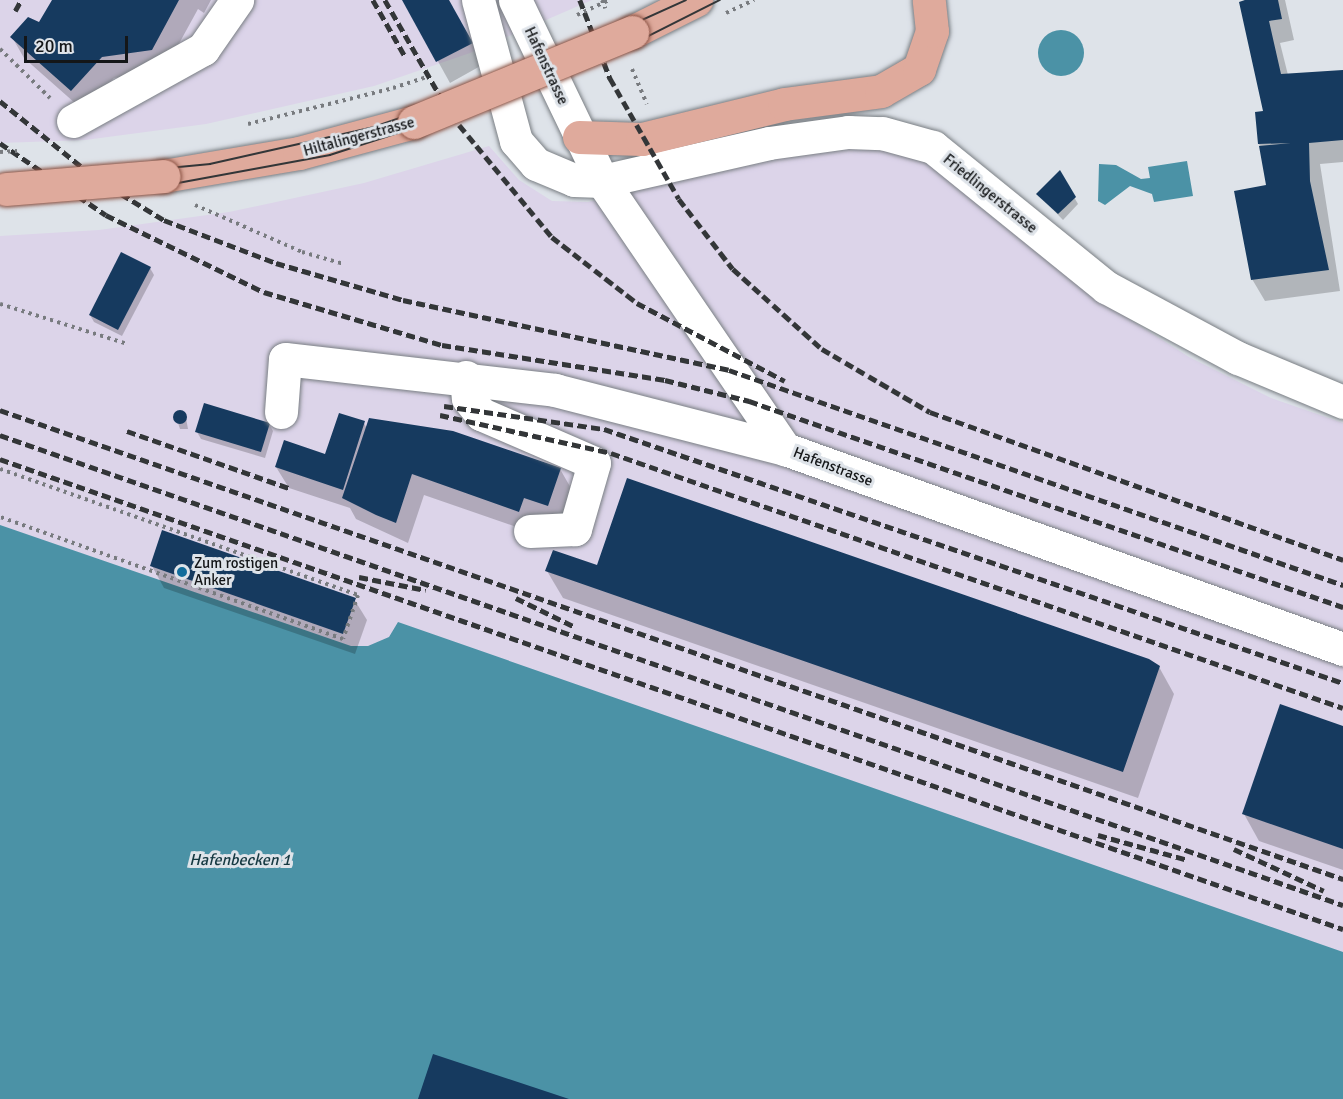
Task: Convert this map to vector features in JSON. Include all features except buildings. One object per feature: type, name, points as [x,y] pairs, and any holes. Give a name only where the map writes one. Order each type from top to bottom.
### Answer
[{"type":"main road","name":"Hiltalingerstrasse","points":[[0,189],[214,171],[414,123],[512,87],[696,0]]},
{"type":"main road","points":[[579,137],[642,139],[784,104],[881,92],[900,83],[923,60],[932,31],[929,0]]},
{"type":"street","points":[[73,121],[203,49],[237,0]]},
{"type":"street","name":"Friedlingerstrasse","points":[[478,0],[516,141],[536,164],[574,180],[602,182],[768,143],[848,132],[882,133],[933,147],[1106,287],[1238,358],[1343,402]]},
{"type":"street","name":"Hafenstrasse","points":[[515,0],[602,182],[786,449],[1343,649]]},
{"type":"street","points":[[281,412],[285,359],[466,377],[588,397],[786,449]]},
{"type":"street","points":[[466,377],[468,398],[481,414],[594,463],[575,529],[530,531]]},
{"type":"path","points":[[0,45],[9,56]]},
{"type":"path","points":[[235,127],[393,88]]},
{"type":"path","points":[[302,252],[344,264]]},
{"type":"path","points":[[0,304],[128,344]]},
{"type":"path","points":[[0,469],[358,595],[343,639],[0,517]]},
{"type":"shaded area","points":[[0,0],[592,0],[470,53],[374,86],[206,124],[85,140],[0,143]]},
{"type":"shaded area","points":[[489,146],[519,180],[552,201],[588,202],[800,150],[879,147],[905,154],[931,165],[1123,315],[1189,357],[1271,398],[1343,423],[1343,1099],[0,1099],[0,236],[99,230],[229,212],[364,183]]},
{"type":"water","points":[[1061,30],[1077,37],[1084,53],[1077,69],[1061,76],[1045,69],[1038,53],[1045,37]]},
{"type":"water","points":[[1187,161],[1193,196],[1154,202],[1152,194],[1130,186],[1105,205],[1098,201],[1099,164],[1116,165],[1141,179],[1150,178],[1148,167]]},
{"type":"water","name":"Hafenbecken 1","points":[[0,525],[351,646],[368,646],[389,637],[398,622],[1343,952],[1343,1099],[0,1099]]},
{"type":"tram line","points":[[0,184],[210,164],[374,127],[507,81],[686,0]]},
{"type":"tram line","points":[[0,198],[140,190],[330,155],[503,99],[617,52],[720,0]]},
{"type":"railway","points":[[15,11],[21,0]]},
{"type":"railway","points":[[373,0],[405,56]]},
{"type":"railway","points":[[385,0],[451,115],[552,237],[637,303],[785,381]]},
{"type":"railway","points":[[580,0],[610,78],[679,199],[733,269],[822,349],[930,412],[1343,560]]},
{"type":"railway","points":[[0,101],[98,180],[164,220],[276,263],[403,300],[729,370],[1343,585]]},
{"type":"railway","points":[[0,143],[106,215],[264,292],[442,345],[665,380],[749,401],[1343,607]]},
{"type":"railway","points":[[444,406],[604,429],[1343,683]]},
{"type":"railway","points":[[0,410],[1343,879]]},
{"type":"railway","points":[[440,415],[611,453],[1343,708]]},
{"type":"railway","points":[[127,431],[289,488]]},
{"type":"railway","points":[[0,435],[1343,905]]},
{"type":"railway","points":[[0,459],[1343,929]]},
{"type":"railway","points":[[359,577],[426,590]]},
{"type":"railway","points":[[516,598],[575,627]]},
{"type":"railway","points":[[1098,835],[1188,860]]},
{"type":"railway","points":[[1234,849],[1324,891]]},
{"type":"place","name":"Zum rostigen Anker","points":[[182,572]]}]
